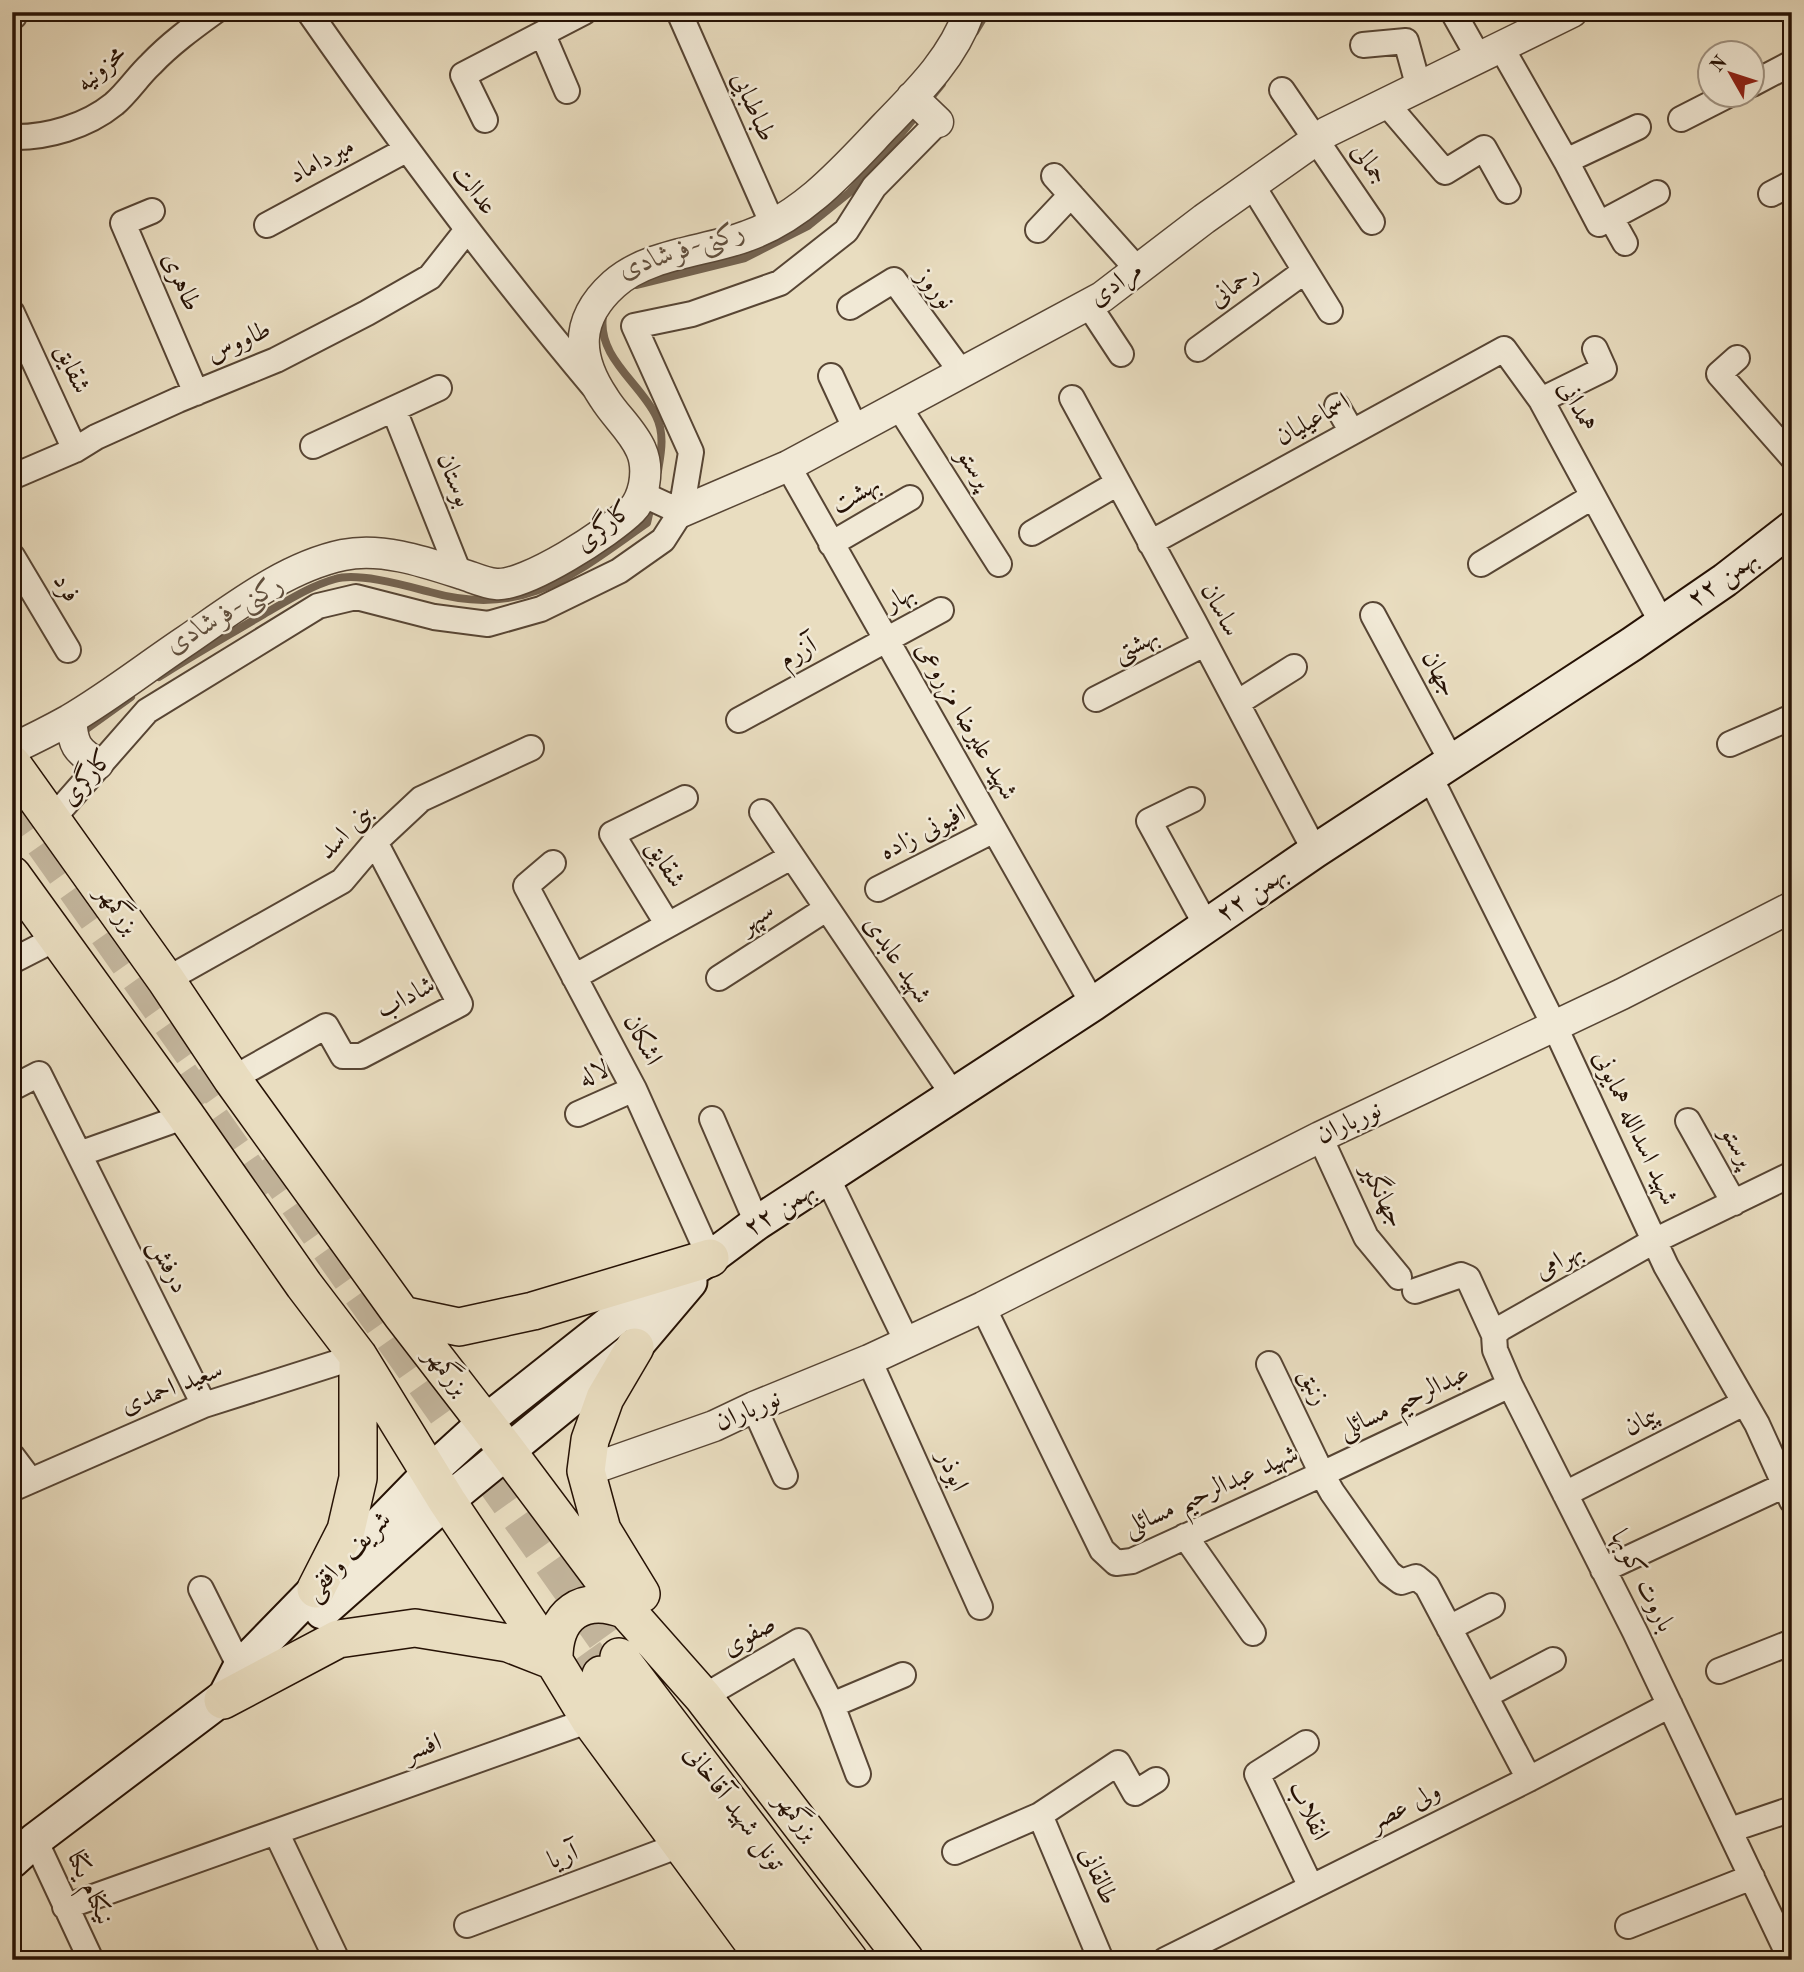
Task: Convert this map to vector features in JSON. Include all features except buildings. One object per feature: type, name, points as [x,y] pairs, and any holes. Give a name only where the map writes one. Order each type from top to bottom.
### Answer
[{"type":"main road","name":"۲۲ بهمن","points":[[485,1422],[620,1315],[1093,1004],[1315,851],[1662,623],[1792,528]]},
{"type":"main road","name":"بزرگمهر","points":[[12,764],[166,980],[232,1079],[402,1315],[626,1609],[703,1697],[905,1960]]},
{"type":"main road","points":[[12,875],[304,1285],[358,1356],[438,1487],[590,1720],[766,1960]]},
{"type":"main road","name":"۲۲ بهمن","points":[[438,1487],[507,1451],[635,1347],[710,1258]]},
{"type":"main road","points":[[402,1315],[459,1327],[533,1311],[710,1258]]},
{"type":"main road","points":[[635,1347],[605,1398],[590,1440],[586,1471],[602,1530],[703,1697]]},
{"type":"main road","points":[[316,1589],[346,1530],[358,1478],[358,1356]]},
{"type":"main road","name":"شریف واقفی","points":[[24,1851],[223,1700],[438,1487],[485,1422]]},
{"type":"main road","name":"شریف واقفی","points":[[223,1700],[240,1667],[316,1589],[438,1487]]},
{"type":"main road","points":[[554,1661],[554,1642],[560,1625],[573,1611],[590,1603],[609,1603],[626,1609]]},
{"type":"main road","points":[[223,1700],[338,1639],[415,1628],[508,1643],[554,1661]]},
{"type":"main road","name":"تونل شهید آقاخانی","points":[[812,1960],[610,1666],[849,1960]]},
{"type":"street","name":"محزونیه","points":[[12,137],[47,134],[81,124],[114,103],[152,62],[187,31],[214,12]]},
{"type":"street","name":"عدالت","points":[[309,12],[406,150],[467,230],[530,312],[603,397]]},
{"type":"street","points":[[485,120],[463,75],[584,12]]},
{"type":"street","name":"کارگری","points":[[12,749],[71,719],[244,602],[276,582],[315,564],[346,554],[379,553],[423,561],[498,585],[516,581],[549,567],[587,544],[633,510],[642,494],[646,473],[642,451],[603,397],[588,369],[582,342],[590,312],[615,283],[645,266],[747,237],[792,213],[834,179],[938,71],[969,12]]},
{"type":"street","points":[[1453,12],[1490,52],[1566,161],[1599,224],[1657,193]]},
{"type":"street","name":"مرادی","points":[[681,512],[788,467],[1102,297],[1327,132],[1569,13]]},
{"type":"street","name":"طباطبایی","points":[[686,15],[773,225]]},
{"type":"street","points":[[543,35],[567,92]]},
{"type":"street","points":[[1363,45],[1406,41],[1419,88]]},
{"type":"street","points":[[1766,76],[1792,63]]},
{"type":"street","name":"جمالی","points":[[1282,90],[1372,222]]},
{"type":"street","points":[[912,97],[937,122]]},
{"type":"street","points":[[1387,103],[1445,172],[1484,148],[1508,191]]},
{"type":"street","points":[[1681,119],[1703,108]]},
{"type":"street","name":"کارگری","points":[[52,818],[147,711],[318,606],[356,597],[434,617],[488,624],[541,609],[619,571],[663,540],[681,512],[691,452],[634,327],[691,314],[780,283],[846,230],[874,187],[937,122]]},
{"type":"street","points":[[1566,161],[1637,127]]},
{"type":"street","name":"میرداماد","points":[[267,225],[406,150]]},
{"type":"street","points":[[1054,176],[1138,270]]},
{"type":"street","points":[[1252,186],[1330,311]]},
{"type":"street","points":[[1038,230],[1072,195]]},
{"type":"street","name":"طاهری","points":[[152,211],[123,223],[196,393]]},
{"type":"street","points":[[1611,218],[1625,243]]},
{"type":"street","name":"طاووس","points":[[12,477],[75,450],[96,437],[276,360],[430,277],[467,230]]},
{"type":"street","name":"رحمانی","points":[[1198,349],[1305,271]]},
{"type":"street","name":"نوروز","points":[[850,307],[894,280],[962,373]]},
{"type":"street","points":[[1088,304],[1122,354]]},
{"type":"street","name":"شقایق","points":[[12,313],[20,346],[75,450]]},
{"type":"street","name":"همدانی","points":[[1504,348],[1541,400],[1662,623]]},
{"type":"street","name":"اسماعیلیان","points":[[1150,543],[1504,348]]},
{"type":"street","points":[[1541,400],[1604,369],[1595,349]]},
{"type":"street","points":[[1737,358],[1719,374],[1792,457]]},
{"type":"street","points":[[831,376],[856,430]]},
{"type":"street","points":[[313,446],[439,388]]},
{"type":"street","name":"ساسان","points":[[1072,398],[1315,851]]},
{"type":"street","points":[[1337,406],[1352,432]]},
{"type":"street","name":"پرستو","points":[[899,407],[999,564]]},
{"type":"street","name":"بوستان","points":[[394,410],[459,573]]},
{"type":"street","name":"شهید علیرضا مزروعی","points":[[788,467],[1093,1004]]},
{"type":"street","points":[[1032,533],[1118,483]]},
{"type":"street","points":[[642,494],[681,512]]},
{"type":"street","points":[[1481,564],[1592,497]]},
{"type":"street","name":"بهشت","points":[[831,544],[910,498]]},
{"type":"street","name":"فرد","points":[[12,556],[68,650]]},
{"type":"street","name":"بهار","points":[[886,639],[941,610]]},
{"type":"street","name":"جهان","points":[[1373,615],[1441,770]]},
{"type":"street","name":"آزرم","points":[[739,720],[886,639]]},
{"type":"street","name":"بهشتی","points":[[1096,699],[1204,644]]},
{"type":"street","points":[[1237,703],[1294,667]]},
{"type":"street","points":[[1730,744],[1792,717]]},
{"type":"street","points":[[71,719],[73,740],[80,752],[98,764]]},
{"type":"street","name":"بنی اسد","points":[[166,980],[342,881],[376,842],[421,799],[531,748]]},
{"type":"street","name":"شهید اسدالله همایونی","points":[[1441,770],[1654,1241],[1757,1424],[1788,1493]]},
{"type":"street","name":"شقایق","points":[[668,925],[602,838],[685,798]]},
{"type":"street","points":[[1192,800],[1149,821],[1206,925]]},
{"type":"street","name":"شهید عابدی","points":[[762,813],[954,1096]]},
{"type":"street","name":"افیونی زاده","points":[[878,889],[995,830]]},
{"type":"street","name":"شاداب","points":[[232,1079],[326,1026],[343,1056],[360,1056],[460,1004],[376,842]]},
{"type":"street","points":[[574,977],[791,857]]},
{"type":"street","name":"اشکان","points":[[553,863],[526,886],[634,1089],[710,1258]]},
{"type":"street","name":"نورباران","points":[[586,1471],[714,1426],[869,1360],[983,1307],[1320,1137],[1555,1027],[1792,907]]},
{"type":"street","name":"سپهر","points":[[719,978],[826,909]]},
{"type":"street","points":[[12,961],[57,938]]},
{"type":"street","name":"درفش","points":[[12,1088],[39,1074],[204,1405]]},
{"type":"street","name":"لاله","points":[[579,1114],[634,1089]]},
{"type":"street","points":[[79,1154],[186,1116]]},
{"type":"street","points":[[712,1119],[757,1223]]},
{"type":"street","name":"پرستو","points":[[1688,1121],[1734,1203]]},
{"type":"street","name":"جهانگیر","points":[[1320,1137],[1366,1237],[1407,1284]]},
{"type":"street","name":"بهرامی","points":[[1494,1335],[1501,1328],[1654,1241],[1792,1174]]},
{"type":"street","points":[[828,1178],[906,1342]]},
{"type":"street","name":"باروت کوبها","points":[[1407,1284],[1461,1275],[1468,1278],[1494,1335],[1495,1350],[1510,1385],[1670,1705],[1791,1960]]},
{"type":"street","name":"شهید عبدالرحیم مسائلی","points":[[983,1307],[1102,1550],[1109,1557],[1116,1563],[1132,1560],[1322,1474],[1390,1573],[1401,1582],[1416,1577],[1427,1586],[1529,1779]]},
{"type":"street","name":"سعید احمدی","points":[[21,1484],[204,1405],[358,1356]]},
{"type":"street","name":"ابوذر","points":[[869,1360],[981,1606]]},
{"type":"street","name":"زنبق","points":[[1269,1364],[1322,1474]]},
{"type":"street","name":"عبدالرحیم مسائلی","points":[[1322,1474],[1510,1385]]},
{"type":"street","name":"پیمان","points":[[1565,1494],[1744,1403]]},
{"type":"street","points":[[754,1407],[785,1476]]},
{"type":"street","points":[[12,1457],[21,1484]]},
{"type":"street","points":[[1603,1570],[1788,1493]]},
{"type":"street","points":[[1185,1536],[1253,1633]]},
{"type":"street","points":[[201,1589],[240,1667]]},
{"type":"street","points":[[1449,1628],[1492,1606]]},
{"type":"street","name":"صفوی","points":[[703,1697],[799,1641],[832,1705],[858,1774]]},
{"type":"street","points":[[1719,1671],[1792,1642]]},
{"type":"street","points":[[1485,1696],[1553,1660]]},
{"type":"street","points":[[832,1705],[903,1675]]},
{"type":"street","name":"ولی عصر","points":[[1165,1960],[1529,1779],[1670,1705]]},
{"type":"street","name":"افسر","points":[[65,1907],[590,1720]]},
{"type":"street","name":"انقلاب","points":[[1306,1743],[1257,1774],[1311,1887]]},
{"type":"street","points":[[955,1852],[1040,1815],[1118,1763],[1135,1793],[1156,1780]]},
{"type":"street","points":[[1730,1830],[1792,1809]]},
{"type":"street","name":"طالقانی","points":[[1040,1815],[1101,1960]]},
{"type":"street","points":[[276,1832],[337,1960]]},
{"type":"street","name":"آریا","points":[[467,1925],[680,1845]]},
{"type":"street","name":"نیکنام یکتا","points":[[24,1851],[65,1907],[91,1960]]},
{"type":"street","points":[[1628,1926],[1752,1877]]},
{"type":"waterway","name":"رکنی-فرشادی","points":[[975,32],[987,12]]},
{"type":"waterway","name":"رکنی-فرشادی","points":[[636,285],[745,258],[808,226],[850,192],[942,84]]},
{"type":"waterway","name":"رکنی-فرشادی","points":[[603,316],[606,344],[621,369],[649,404],[659,423],[662,444],[658,471]]},
{"type":"waterway","name":"رکنی-فرشادی","points":[[159,677],[290,599],[335,579],[369,578],[464,599],[494,600],[547,587],[596,559],[647,523],[652,501]]},
{"type":"waterway","name":"رکنی-فرشادی","points":[[85,730],[131,697]]},
{"type":"tunnel","points":[[12,798],[221,1093]]},
{"type":"tunnel","points":[[180,1075],[269,1202]]},
{"type":"tunnel","points":[[266,1158],[619,1657]]},
{"type":"tunnel","points":[[553,1608],[601,1675]]}]
